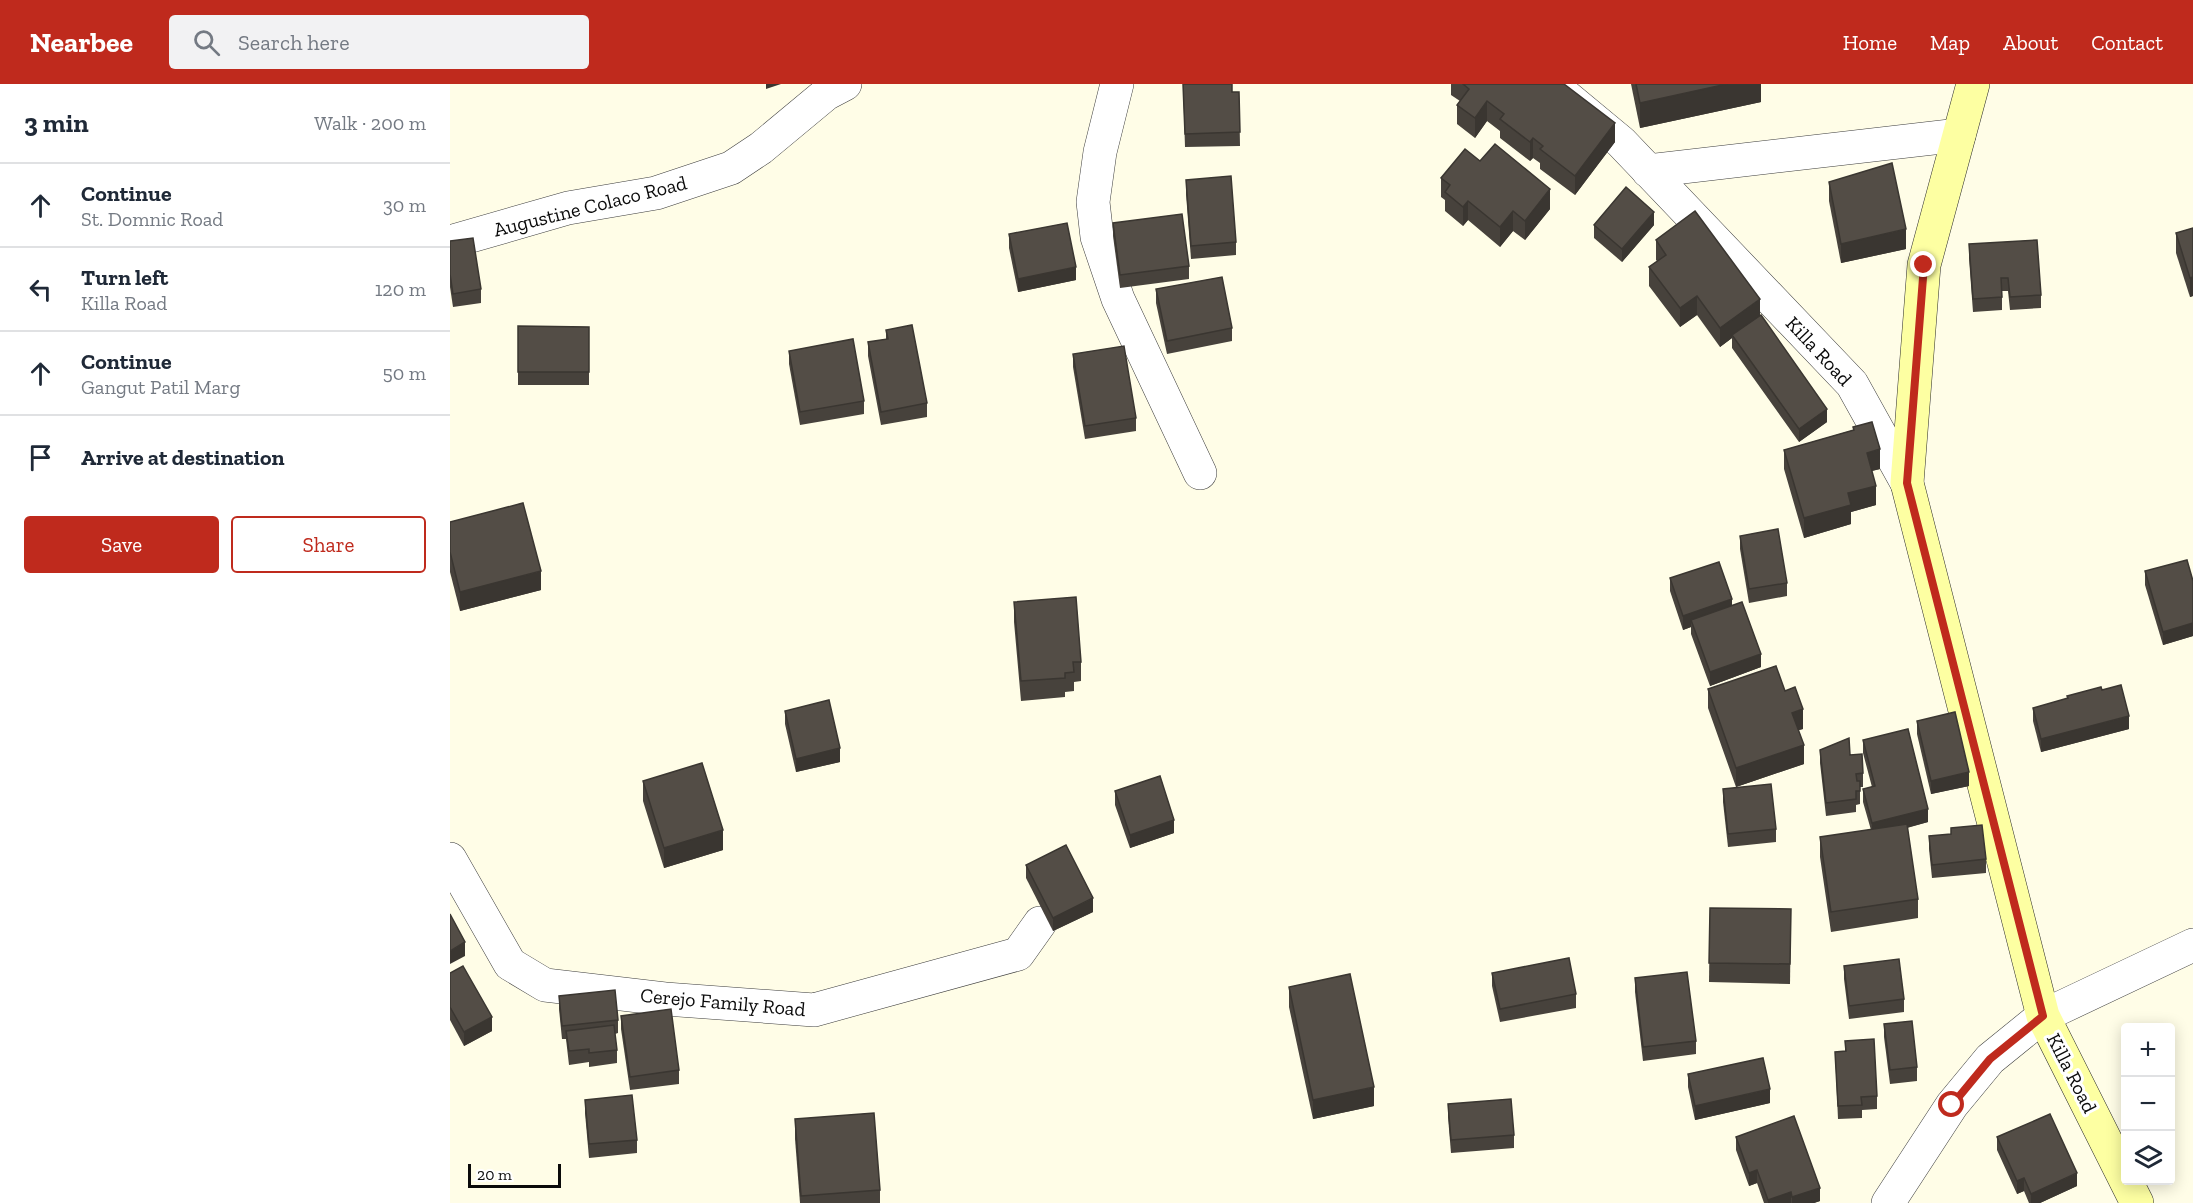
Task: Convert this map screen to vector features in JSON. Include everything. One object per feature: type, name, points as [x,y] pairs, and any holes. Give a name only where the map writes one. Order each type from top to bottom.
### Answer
[{"type":"main road","points":[[1907,483],[1924,265],[1973,84]]},
{"type":"main road","name":"Killa Road","points":[[1907,483],[2043,1016],[2137,1203]]},
{"type":"street","name":"Augustine Colaco Road","points":[[450,242],[568,208],[656,193],[731,168],[761,148],[826,94],[845,84]]},
{"type":"street","points":[[1117,84],[1100,152],[1094,201],[1097,237],[1118,299],[1200,473]]},
{"type":"street","name":"Killa Road","points":[[1551,84],[1621,142],[1852,384],[1907,483]]},
{"type":"street","points":[[1648,171],[1959,135]]},
{"type":"street","name":"Cerejo Family Road","points":[[450,859],[510,964],[545,985],[665,999],[814,1010],[1018,954],[1040,923]]},
{"type":"street","points":[[1888,1203],[1952,1105],[1990,1059],[2043,1016],[2193,945]]},
{"type":"building","points":[[1183,84],[1232,84],[1232,92],[1239,92],[1240,132],[1185,134]]},
{"type":"building","points":[[1463,84],[1564,84],[1615,123],[1575,176],[1540,149],[1543,146],[1533,138],[1530,142],[1500,119],[1504,114],[1487,101],[1475,118],[1457,105],[1469,89]]},
{"type":"building","points":[[1636,84],[1727,84],[1640,103]]},
{"type":"building","points":[[1495,144],[1550,189],[1525,221],[1513,211],[1500,227],[1468,201],[1463,207],[1445,192],[1450,185],[1441,178],[1465,149],[1480,161]]},
{"type":"building","points":[[1892,163],[1906,229],[1841,244],[1829,182]]},
{"type":"building","points":[[1231,176],[1236,242],[1191,246],[1186,180]]},
{"type":"building","points":[[1626,187],[1654,212],[1622,249],[1594,225]]},
{"type":"building","points":[[1695,211],[1760,299],[1720,328],[1697,296],[1680,308],[1649,267],[1666,255],[1656,240]]},
{"type":"building","points":[[1182,214],[1189,266],[1120,275],[1113,223]]},
{"type":"building","points":[[1067,223],[1076,267],[1018,279],[1009,234]]},
{"type":"building","points":[[2193,228],[2193,277],[2190,278],[2176,233]]},
{"type":"building","points":[[473,238],[481,289],[453,294],[450,274],[450,241]]},
{"type":"building","points":[[2037,240],[2041,295],[2010,297],[2008,278],[2001,278],[2002,297],[1973,299],[1969,244]]},
{"type":"building","points":[[1222,277],[1232,328],[1167,341],[1156,289]]},
{"type":"building","points":[[1761,315],[1827,409],[1799,429],[1732,335]]},
{"type":"building","points":[[912,325],[927,403],[881,412],[868,342],[888,339],[886,330]]},
{"type":"building","points":[[518,326],[589,327],[589,372],[518,372]]},
{"type":"building","points":[[853,339],[864,401],[800,412],[789,351]]},
{"type":"building","points":[[1124,346],[1136,418],[1085,426],[1073,354]]},
{"type":"building","points":[[1872,422],[1880,449],[1867,453],[1876,486],[1848,493],[1851,505],[1804,518],[1784,450],[1854,430],[1853,427]]},
{"type":"building","points":[[523,503],[541,571],[460,592],[450,552],[450,522]]},
{"type":"building","points":[[1778,529],[1787,583],[1749,589],[1740,536]]},
{"type":"building","points":[[2187,560],[2193,581],[2193,623],[2163,632],[2145,571]]},
{"type":"building","points":[[1719,562],[1732,599],[1683,616],[1670,578]]},
{"type":"building","points":[[1076,597],[1081,662],[1073,662],[1074,672],[1065,673],[1065,678],[1021,681],[1014,602]]},
{"type":"building","points":[[1742,602],[1761,654],[1710,672],[1691,620]]},
{"type":"building","points":[[1776,666],[1785,691],[1795,687],[1803,709],[1792,713],[1804,745],[1736,768],[1708,689]]},
{"type":"building","points":[[2121,685],[2129,716],[2041,739],[2033,708],[2101,687],[2102,690]]},
{"type":"building","points":[[829,700],[840,748],[796,759],[785,711]]},
{"type":"building","points":[[1955,712],[1969,772],[1931,781],[1917,721]]},
{"type":"building","points":[[1908,729],[1928,809],[1872,823],[1863,789],[1875,786],[1863,740]]},
{"type":"building","points":[[1849,738],[1850,755],[1862,754],[1863,773],[1856,774],[1857,781],[1860,781],[1860,791],[1856,791],[1856,799],[1826,803],[1820,750]]},
{"type":"building","points":[[702,763],[723,830],[664,848],[643,781]]},
{"type":"building","points":[[1160,776],[1174,820],[1130,835],[1115,791]]},
{"type":"building","points":[[1771,784],[1776,829],[1728,834],[1723,789]]},
{"type":"building","points":[[1907,824],[1918,899],[1831,912],[1820,837]]},
{"type":"building","points":[[1982,825],[1986,859],[1932,865],[1929,836],[1951,834],[1951,828]]},
{"type":"building","points":[[1066,845],[1093,898],[1053,918],[1026,865]]},
{"type":"building","points":[[1710,908],[1791,909],[1790,964],[1709,963]]},
{"type":"building","points":[[450,914],[465,942],[450,951]]},
{"type":"building","points":[[1569,958],[1576,994],[1500,1009],[1492,973]]},
{"type":"building","points":[[1899,959],[1904,999],[1849,1006],[1844,966]]},
{"type":"building","points":[[463,966],[492,1017],[464,1032],[450,1007],[450,973]]},
{"type":"building","points":[[1687,972],[1696,1041],[1643,1047],[1635,978]]},
{"type":"building","points":[[1350,974],[1374,1087],[1313,1100],[1289,987]]},
{"type":"building","points":[[615,990],[618,1020],[562,1026],[559,996]]},
{"type":"building","points":[[671,1009],[679,1070],[630,1077],[621,1016]]},
{"type":"building","points":[[1912,1021],[1917,1067],[1890,1070],[1884,1024]]},
{"type":"building","points":[[614,1025],[617,1050],[589,1053],[589,1049],[569,1051],[566,1031]]},
{"type":"building","points":[[1874,1039],[1877,1096],[1861,1097],[1862,1105],[1838,1106],[1835,1052],[1846,1051],[1845,1041]]},
{"type":"building","points":[[1763,1058],[1770,1089],[1695,1106],[1688,1074]]},
{"type":"building","points":[[632,1095],[637,1140],[589,1144],[585,1100]]},
{"type":"building","points":[[1511,1099],[1514,1135],[1451,1140],[1448,1104]]},
{"type":"building","points":[[874,1113],[880,1190],[801,1196],[795,1119]]},
{"type":"building","points":[[2050,1114],[2077,1173],[2031,1194],[2024,1178],[2017,1181],[1997,1137]]},
{"type":"building","points":[[1794,1116],[1820,1188],[1792,1197],[1791,1192],[1768,1200],[1757,1170],[1749,1173],[1736,1137]]},
{"type":"route","points":[[1924,265],[1907,483],[2043,1016],[1990,1059],[1952,1105]]}]
